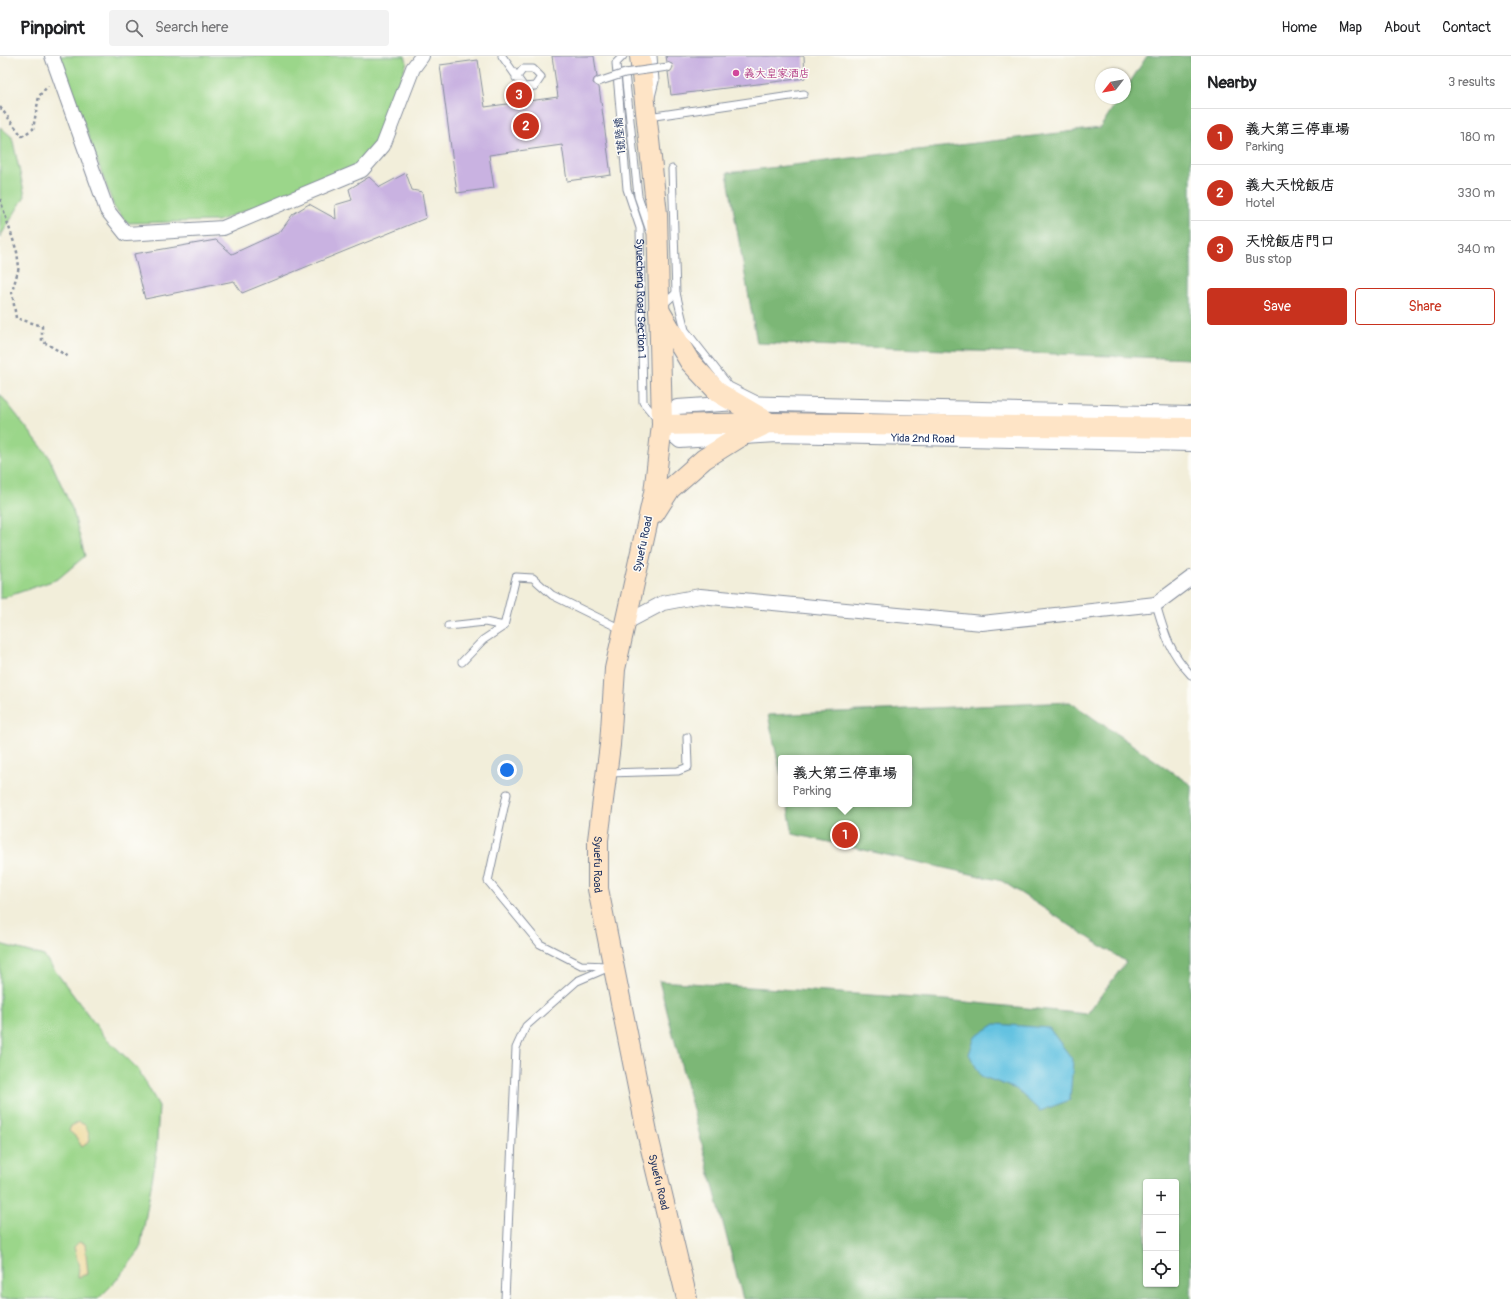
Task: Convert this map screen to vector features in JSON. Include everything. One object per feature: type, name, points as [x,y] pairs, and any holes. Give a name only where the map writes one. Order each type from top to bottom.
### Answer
[{"type":"main road","name":"Syuecheng Road Section 1","points":[[640,56],[657,214],[658,309],[662,425]]},
{"type":"main road","points":[[658,309],[690,362],[719,393],[737,403],[768,414]]},
{"type":"main road","name":"Yida 2nd Road","points":[[662,425],[768,414],[1191,428]]},
{"type":"main road","points":[[647,524],[670,489],[704,459],[739,437],[768,414]]},
{"type":"main road","name":"Syuefu Road","points":[[662,425],[654,493],[615,669],[607,773],[598,840],[598,889],[612,966],[647,1132],[687,1299]]},
{"type":"street","points":[[52,56],[107,210],[126,234],[223,228],[362,170],[383,146],[413,68],[422,56]]},
{"type":"street","points":[[662,425],[677,407],[737,403]]},
{"type":"street","name":"Yida 2nd Road","points":[[768,414],[1191,414]]},
{"type":"street","name":"Yida 2nd Road","points":[[662,425],[680,441],[777,435],[1191,444]]},
{"type":"street","points":[[624,626],[663,603],[700,596],[982,623],[1156,604],[1191,578]]},
{"type":"lane","points":[[502,56],[516,78]]},
{"type":"lane","name":"Syuecheng Road Section 1","points":[[623,56],[616,63],[627,189],[640,228],[643,402],[662,425]]},
{"type":"lane","points":[[653,56],[655,81],[647,118],[804,94]]},
{"type":"lane","points":[[598,82],[625,73],[668,67]]},
{"type":"lane","name":"1號陸橋","points":[[625,73],[638,196],[657,252]]},
{"type":"lane","points":[[672,169],[676,293]]},
{"type":"lane","name":"Syuecheng Road Section 1","points":[[658,309],[676,293]]},
{"type":"lane","name":"Yida 2nd Road","points":[[676,293],[685,330],[729,386],[768,414]]},
{"type":"lane","points":[[462,662],[483,640],[504,626],[516,577],[533,578],[552,595],[624,626]]},
{"type":"lane","points":[[1156,604],[1166,638],[1181,663],[1191,675]]},
{"type":"lane","points":[[448,626],[485,622],[504,626]]},
{"type":"lane","points":[[607,773],[678,771],[688,767],[687,736]]},
{"type":"lane","points":[[507,794],[488,881],[540,944],[581,965],[612,966]]},
{"type":"lane","points":[[505,1299],[516,1048],[526,1026],[577,981],[612,966]]},
{"type":"path","points":[[0,107],[22,136],[33,130],[39,96],[58,75]]},
{"type":"path","points":[[0,199],[17,252],[19,267],[12,292],[16,318],[42,326],[42,341],[69,357]]},
{"type":"green space","points":[[59,56],[405,56],[407,62],[378,143],[358,166],[218,221],[127,223],[114,207]]},
{"type":"green space","points":[[1147,56],[1191,56],[1191,359],[757,343],[727,173],[1100,128],[1115,104],[1131,104],[1131,81]]},
{"type":"green space","points":[[0,127],[12,137],[25,196],[0,237]]},
{"type":"green space","points":[[0,394],[48,455],[73,511],[85,556],[58,579],[0,599]]},
{"type":"green space","points":[[1070,702],[1191,785],[1191,1299],[743,1299],[659,981],[946,1000],[1087,1014],[1126,962],[1002,881],[793,834],[788,807],[912,807],[912,755],[778,755],[778,761],[768,715]]},
{"type":"green space","points":[[0,944],[44,956],[104,1036],[138,1069],[159,1106],[156,1157],[140,1250],[114,1283],[98,1299],[0,1299]]},
{"type":"sand","points":[[79,1122],[85,1125],[89,1133],[90,1141],[82,1147],[76,1137],[69,1131],[71,1126]]},
{"type":"sand","points":[[79,1242],[85,1244],[88,1274],[78,1277],[79,1267],[74,1247]]},
{"type":"water","points":[[995,1024],[1049,1028],[1073,1060],[1070,1100],[1040,1111],[1016,1089],[981,1076],[969,1054],[975,1037]]},
{"type":"building","points":[[552,56],[594,56],[597,77],[594,79],[593,83],[599,87],[611,175],[567,181],[562,145],[489,155],[494,188],[457,193],[440,65],[478,60],[485,107],[558,97]]},
{"type":"building","name":"義大皇家酒店","points":[[666,56],[804,56],[805,78],[671,95],[668,72],[671,71],[673,67],[672,64],[667,62]]},
{"type":"building","points":[[406,173],[412,190],[422,192],[426,218],[242,293],[234,281],[145,299],[134,254],[216,240],[232,254],[280,232],[293,214],[309,204],[336,219],[335,205],[352,200],[349,189],[369,177],[380,187]]},
{"type":"place","name":"義大皇家酒店","points":[[736,73]]},
{"type":"place","name":"天悅飯店門口","points":[[519,95]]},
{"type":"place","name":"義大天悅飯店","points":[[526,126]]},
{"type":"place","name":"義大第三停車場","points":[[845,835]]}]
